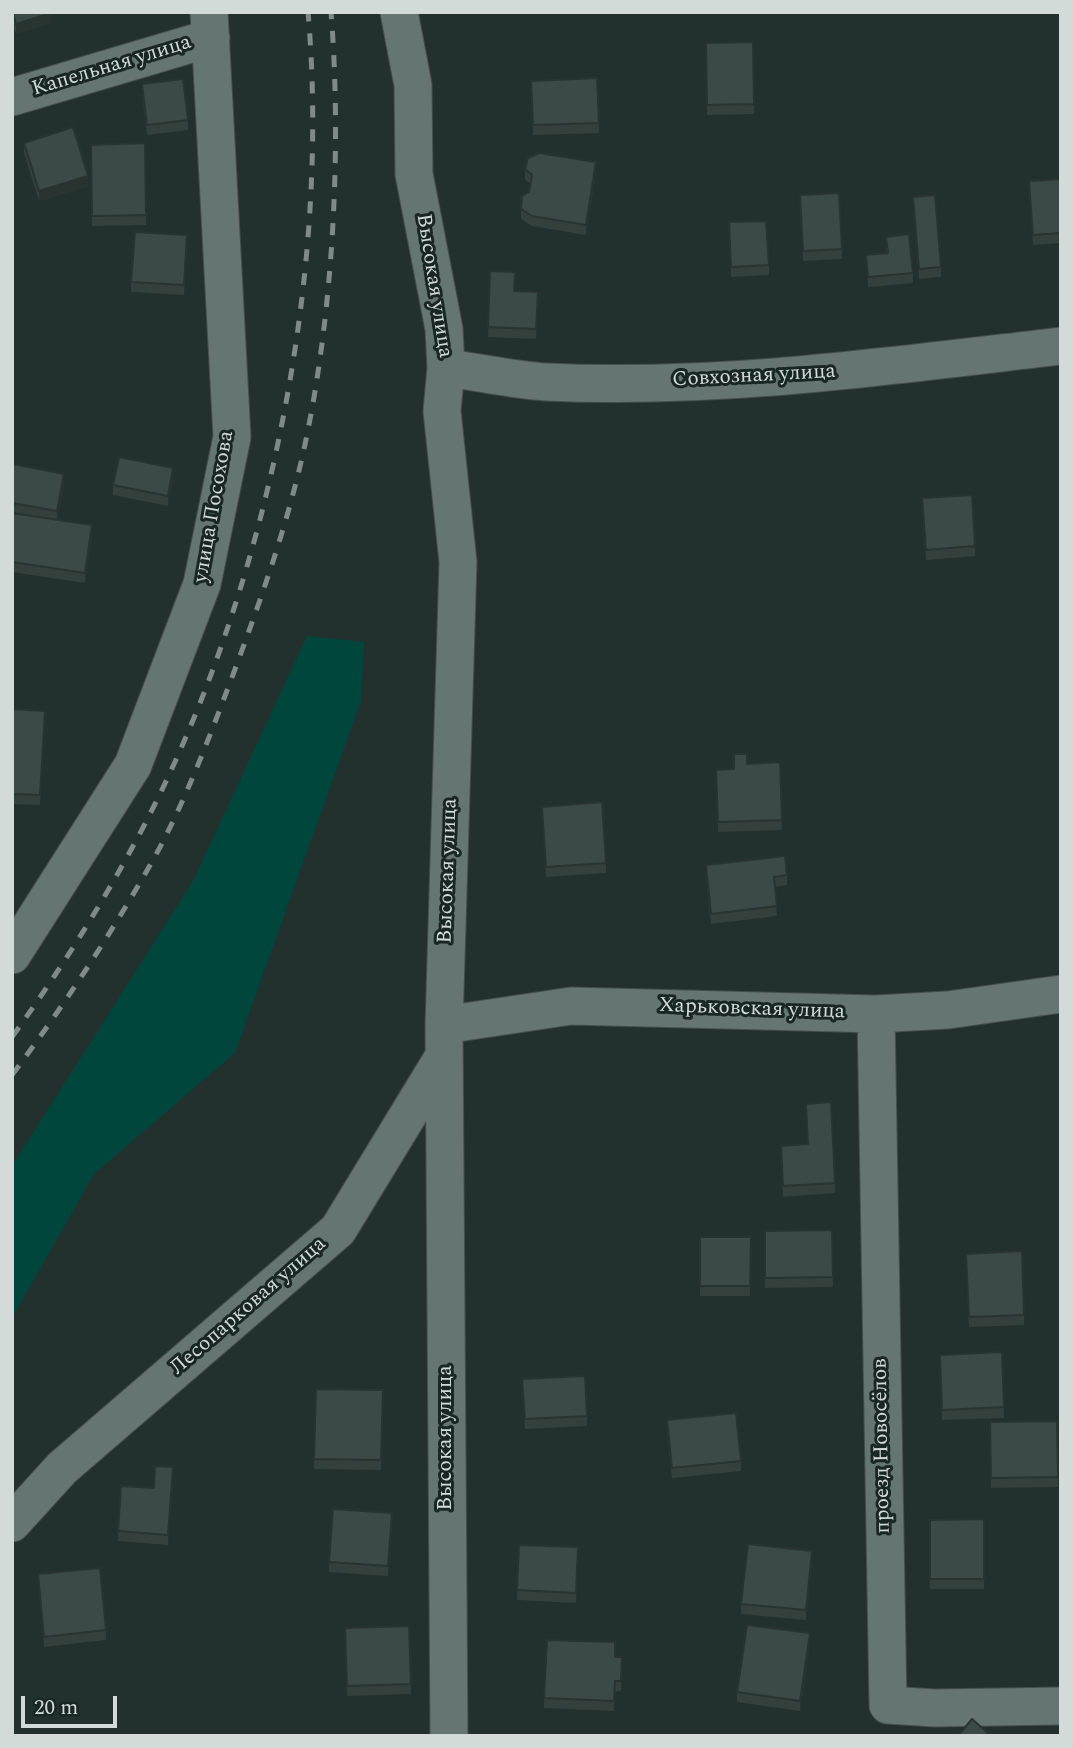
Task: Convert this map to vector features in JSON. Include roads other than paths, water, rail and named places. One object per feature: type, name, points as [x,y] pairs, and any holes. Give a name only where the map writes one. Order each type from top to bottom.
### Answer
[{"type":"street","name":"Высокая улица","points":[[399,12],[413,85],[414,174],[444,329],[446,368],[442,411],[458,562],[444,1041],[449,1736]]},
{"type":"street","name":"Капельная улица","points":[[12,97],[210,25]]},
{"type":"street","name":"улица Посохова","points":[[12,955],[133,765],[202,584],[232,437],[210,25]]},
{"type":"street","name":"Совхозная улица","points":[[446,368],[544,382],[671,383],[813,375],[1061,346]]},
{"type":"street","name":"Харьковская улица","points":[[444,1041],[571,1006],[876,1014],[948,1010],[1061,994]]},
{"type":"street","name":"проезд Новосёлов","points":[[876,1014],[888,1705],[936,1708],[1061,1706]]},
{"type":"street","name":"Лесопарковая улица","points":[[12,1523],[62,1468],[338,1230],[444,1041]]},
{"type":"railway","points":[[12,1037],[60,968],[104,897],[132,848],[178,755],[218,655],[252,550],[278,442],[297,333],[309,223],[313,116],[308,12]]},
{"type":"railway","points":[[12,1075],[86,970],[164,839],[211,732],[280,540],[297,480],[314,398],[328,288],[336,119],[331,12]]}]
